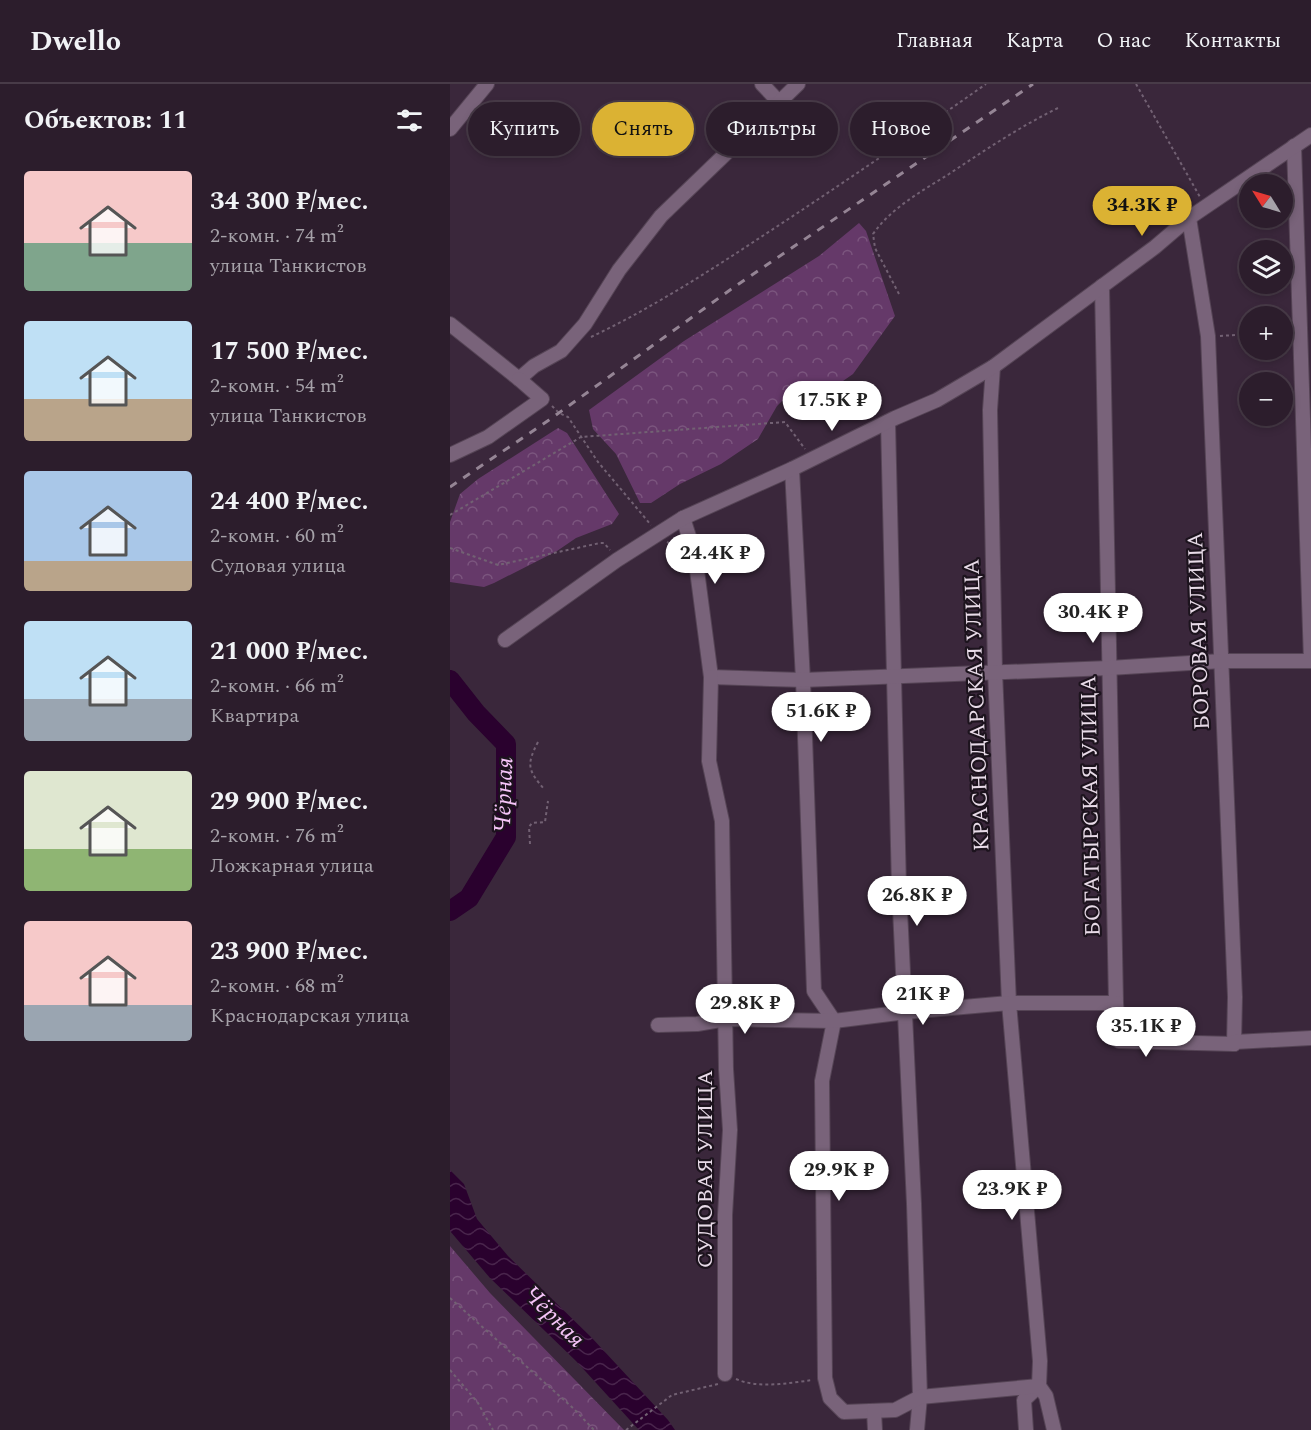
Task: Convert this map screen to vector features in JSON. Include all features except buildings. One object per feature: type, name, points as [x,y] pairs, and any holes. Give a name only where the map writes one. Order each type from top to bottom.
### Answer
[{"type":"street","points":[[450,129],[487,84]]},
{"type":"street","points":[[762,84],[779,102],[798,84]]},
{"type":"street","points":[[505,639],[617,560],[682,518],[937,400],[993,367],[1155,247],[1189,218],[1311,135]]},
{"type":"street","points":[[711,677],[803,680],[1109,668],[1222,660],[1311,661],[1306,330],[1294,146]]},
{"type":"street","points":[[519,379],[534,366],[561,351],[585,324],[619,270],[661,216],[723,156]]},
{"type":"street","name":"БОРОВАЯ УЛИЦА","points":[[1189,218],[1208,336],[1235,997],[1234,1044]]},
{"type":"street","name":"БОГАТЫРСКАЯ УЛИЦА","points":[[1102,286],[1116,1003],[1119,1041],[1234,1044]]},
{"type":"street","points":[[450,324],[542,399],[488,437],[450,455]]},
{"type":"street","name":"КРАСНОДАРСКАЯ УЛИЦА","points":[[993,367],[990,410],[995,671],[1009,1003],[1040,1361],[1039,1386]]},
{"type":"street","points":[[888,422],[899,888],[906,1012],[920,1398],[917,1430]]},
{"type":"street","points":[[792,469],[803,680],[814,991],[834,1021],[822,1081],[826,1382],[830,1398],[844,1412],[896,1410],[920,1398],[1039,1386]]},
{"type":"street","points":[[682,518],[695,555]]},
{"type":"street","name":"СУДОВАЯ УЛИЦА","points":[[695,555],[711,677],[709,761],[722,821],[730,1130],[725,1215],[725,1374]]},
{"type":"street","points":[[658,1025],[697,1024],[726,1019],[834,1021],[1009,1003],[1116,1003]]},
{"type":"street","points":[[1234,1044],[1311,1038]]},
{"type":"street","points":[[1026,1430],[1024,1400],[1039,1386]]},
{"type":"street","points":[[1039,1386],[1046,1396],[1054,1430]]},
{"type":"street","points":[[874,1411],[875,1430]]},
{"type":"path","points":[[592,337],[632,318],[707,272],[856,176],[986,84]]},
{"type":"path","points":[[1136,84],[1195,189],[1207,206]]},
{"type":"path","points":[[899,294],[875,248],[873,234],[879,225],[909,200],[980,153],[1035,119],[1060,107]]},
{"type":"path","points":[[1208,336],[1239,335]]},
{"type":"path","points":[[542,399],[559,413],[568,417],[598,462],[658,534],[669,544],[695,555]]},
{"type":"path","points":[[450,515],[581,437],[785,422],[812,459]]},
{"type":"path","points":[[450,548],[498,565],[604,543],[617,560]]},
{"type":"path","points":[[538,742],[530,757],[530,770],[544,789]]},
{"type":"path","points":[[530,844],[529,827],[532,823],[545,822],[548,801]]},
{"type":"path","points":[[450,1298],[574,1409],[594,1430]]},
{"type":"path","points":[[450,1370],[478,1402],[493,1430]]},
{"type":"path","points":[[626,1430],[659,1404],[669,1400],[672,1395],[723,1383],[725,1374],[746,1383],[826,1382]]},
{"type":"green space","points":[[859,223],[866,231],[895,316],[853,374],[843,381],[787,396],[777,406],[758,439],[721,464],[680,484],[651,503],[640,503],[616,454],[593,429],[589,410],[684,341],[819,256]]},
{"type":"green space","points":[[558,428],[567,433],[619,514],[612,524],[576,538],[557,551],[484,587],[450,582],[450,522],[460,494],[478,479]]},
{"type":"green space","points":[[450,1246],[490,1293],[624,1430],[450,1430]]},
{"type":"water","points":[[450,1170],[464,1184],[477,1219],[508,1256],[592,1338],[675,1430],[639,1430],[576,1361],[490,1278],[450,1231]]},
{"type":"waterway","name":"Чёрная","points":[[450,680],[476,713],[506,744],[506,837],[469,898],[450,911]]},
{"type":"railway","points":[[450,487],[549,420],[730,290],[1033,84]]}]
